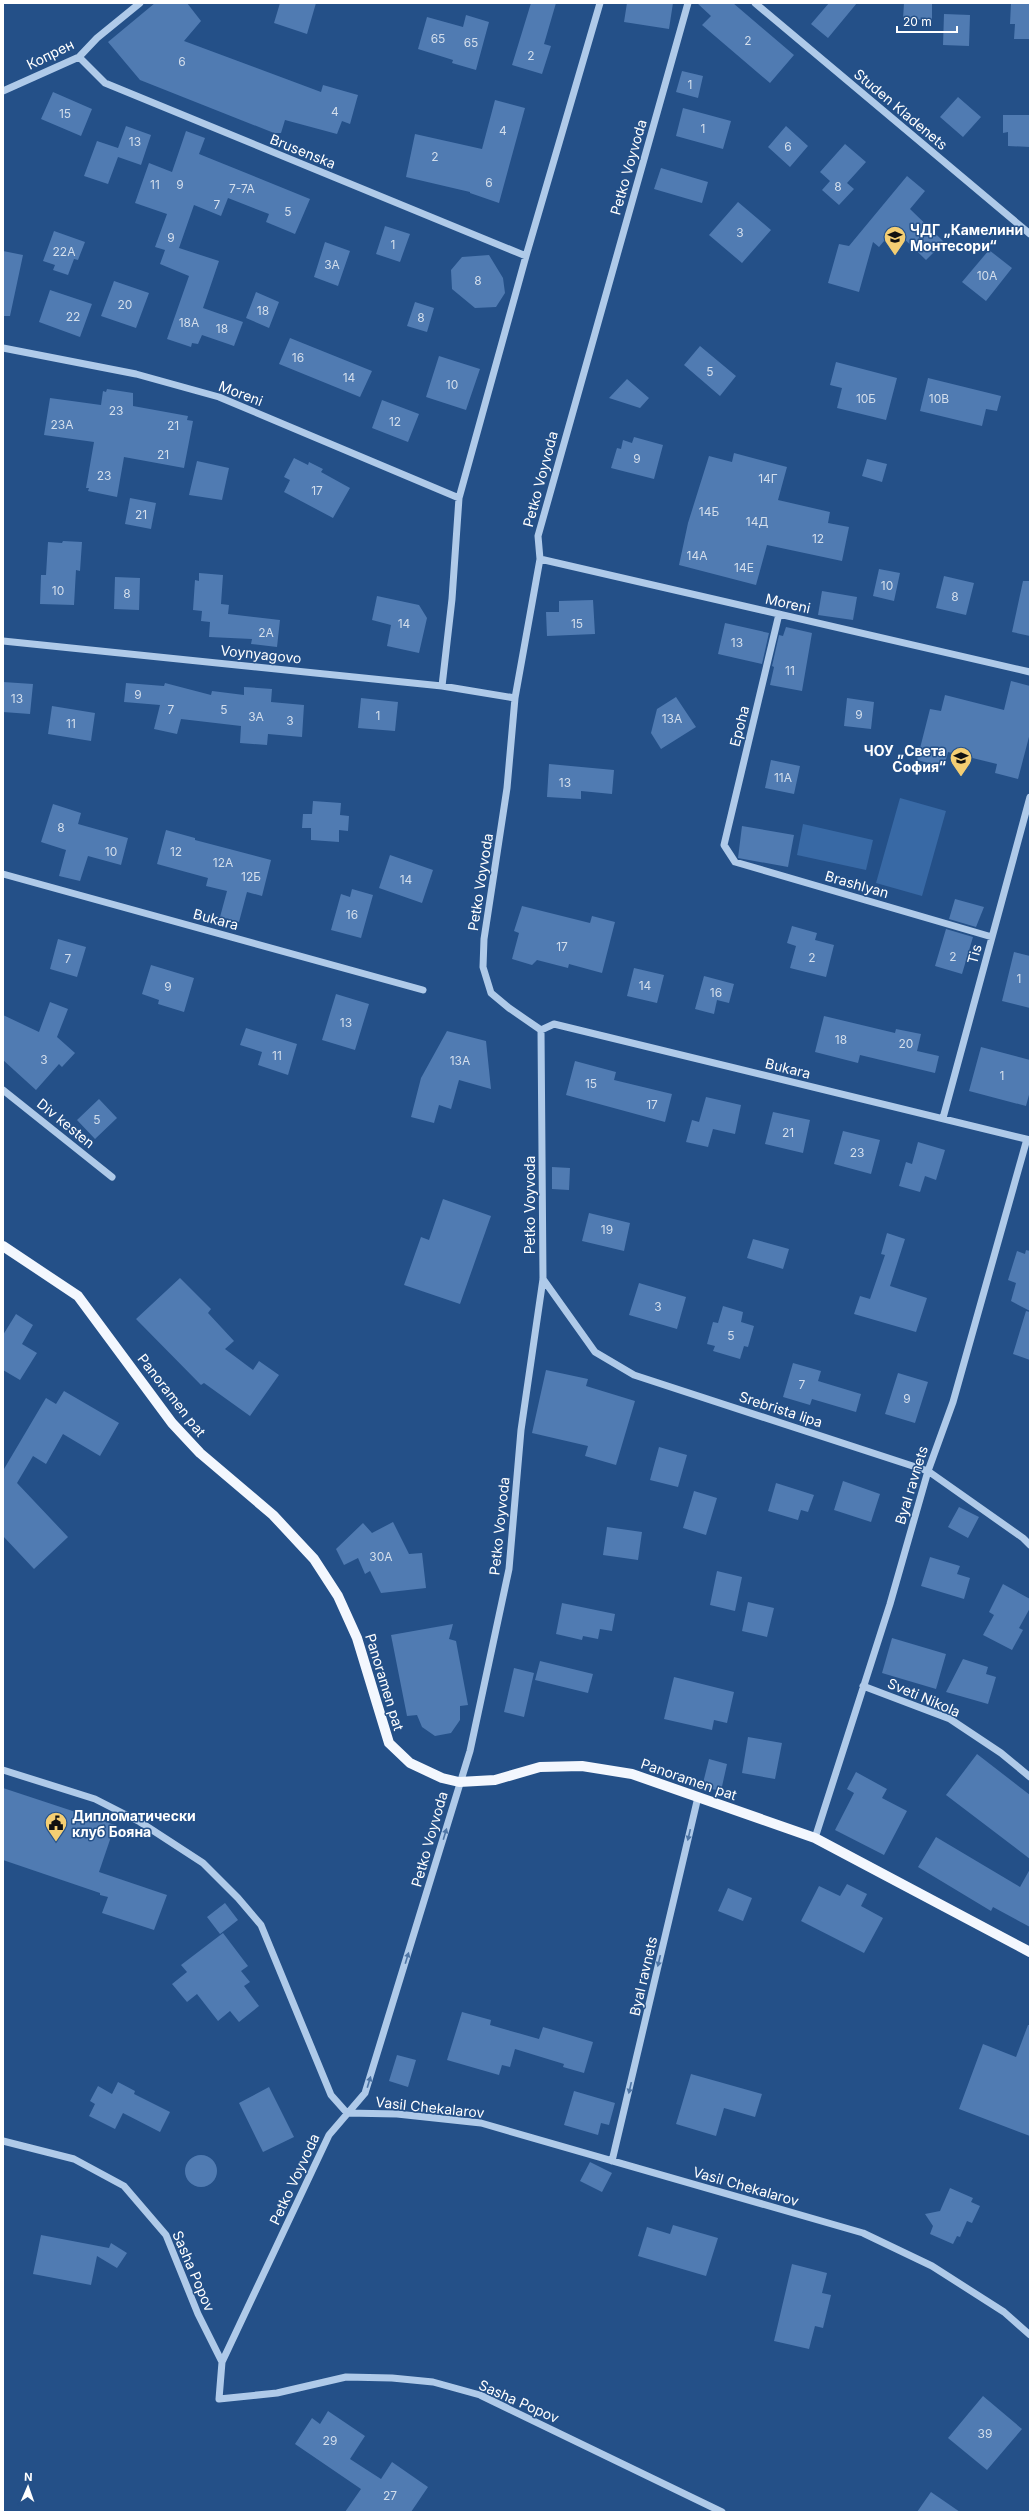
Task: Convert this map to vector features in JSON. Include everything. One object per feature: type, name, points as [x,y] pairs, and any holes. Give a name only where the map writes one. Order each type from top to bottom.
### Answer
[{"type":"main road","name":"Panoramen pat","points":[[3,1246],[78,1296],[172,1423],[200,1453],[273,1515],[314,1559],[338,1596],[357,1638],[389,1743],[395,1751],[420,1769],[442,1778],[459,1782],[495,1780],[540,1767],[582,1766],[632,1774],[815,1838],[1030,1952]]},
{"type":"street","name":"Копрен","points":[[3,90],[80,57],[97,38],[140,3]]},
{"type":"street","points":[[442,686],[452,599],[459,498],[526,256],[600,3]]},
{"type":"street","name":"Petko Voyvoda","points":[[219,2399],[222,2362],[329,2135],[365,2093],[459,1782],[470,1751],[509,1569],[522,1430],[543,1279],[541,1030],[509,1008],[491,993],[483,967],[484,939],[507,788],[516,698],[540,559],[538,536],[688,3]]},
{"type":"street","name":"Studen Kladenets","points":[[755,3],[1030,234]]},
{"type":"street","name":"Brusenska","points":[[80,57],[105,83],[526,256]]},
{"type":"street","name":"Moreni","points":[[3,348],[136,374],[219,397],[459,498]]},
{"type":"street","name":"Moreni","points":[[540,559],[1030,672]]},
{"type":"street","name":"Epoha","points":[[724,845],[779,614]]},
{"type":"street","name":"Voynyagovo","points":[[3,641],[442,686],[516,698]]},
{"type":"street","name":"Tis","points":[[944,1118],[1030,797]]},
{"type":"street","name":"Brashlyan","points":[[724,845],[735,862],[992,937]]},
{"type":"street","name":"Bukara","points":[[3,874],[423,990]]},
{"type":"street","name":"Bukara","points":[[541,1030],[554,1024],[1028,1139]]},
{"type":"street","name":"Div kesten","points":[[3,1090],[112,1177]]},
{"type":"street","name":"Byal ravnets","points":[[815,1838],[890,1604],[928,1471],[953,1402],[1028,1139]]},
{"type":"street","name":"Srebrista lipa","points":[[543,1279],[595,1352],[634,1374],[928,1471],[1023,1538],[1030,1545]]},
{"type":"street","name":"Sveti Nikola","points":[[863,1686],[950,1719],[1001,1753],[1030,1777]]},
{"type":"street","points":[[3,1770],[95,1799],[140,1822],[203,1863],[238,1898],[261,1925],[331,2095],[347,2113]]},
{"type":"street","name":"Byal ravnets","points":[[612,2161],[698,1797]]},
{"type":"street","name":"Vasil Chekalarov","points":[[347,2113],[397,2114],[480,2123],[863,2233],[932,2266],[1004,2312],[1030,2335]]},
{"type":"street","name":"Sasha Popov","points":[[3,2141],[74,2159],[124,2186],[166,2235],[198,2314],[222,2362]]},
{"type":"street","name":"Sasha Popov","points":[[219,2399],[277,2393],[346,2377],[392,2378],[433,2382],[480,2395],[722,2512]]},
{"type":"shaded area","points":[[900,798],[946,811],[922,896],[876,883]]},
{"type":"shaded area","points":[[803,824],[873,840],[866,870],[797,855]]},
{"type":"building","points":[[155,3],[187,3],[201,21],[184,41],[321,92],[323,85],[358,95],[350,124],[342,121],[337,134],[285,120],[281,133],[274,133],[140,80],[108,42]]},
{"type":"building","points":[[280,3],[316,3],[307,34],[274,23]]},
{"type":"building","points":[[531,3],[556,3],[544,44],[551,46],[542,74],[512,65]]},
{"type":"building","points":[[627,3],[673,3],[669,29],[624,22]]},
{"type":"building","points":[[697,3],[733,3],[794,55],[770,83],[702,25],[711,16]]},
{"type":"building","points":[[829,3],[857,3],[828,38],[811,24]]},
{"type":"building","points":[[904,3],[932,3],[932,20],[903,19]]},
{"type":"building","points":[[1011,3],[1030,3],[1030,39],[1014,39],[1015,24],[1010,24]]},
{"type":"building","points":[[944,14],[970,15],[969,46],[943,45]]},
{"type":"building","points":[[466,15],[489,22],[476,70],[452,63],[453,60],[418,49],[427,17],[463,27]]},
{"type":"building","points":[[682,71],[703,76],[698,98],[676,92]]},
{"type":"building","points":[[53,92],[92,109],[81,136],[41,119]]},
{"type":"building","points":[[958,97],[981,117],[963,137],[940,117]]},
{"type":"building","points":[[495,100],[525,108],[499,203],[470,192],[406,177],[415,134],[482,149]]},
{"type":"building","points":[[683,108],[731,121],[723,149],[676,136]]},
{"type":"building","points":[[1003,115],[1030,115],[1030,147],[1008,146],[1008,132],[1003,133]]},
{"type":"building","points":[[126,126],[151,135],[141,165],[118,157],[108,184],[84,176],[97,141],[118,148]]},
{"type":"building","points":[[786,126],[808,146],[790,167],[768,147]]},
{"type":"building","points":[[186,131],[205,138],[199,154],[310,199],[295,234],[266,222],[269,214],[228,198],[221,216],[194,205],[179,248],[219,261],[203,308],[243,322],[234,346],[202,335],[198,344],[192,343],[191,347],[167,339],[189,276],[160,264],[165,250],[155,247],[167,214],[135,203],[149,163],[172,172]]},
{"type":"building","points":[[845,144],[866,162],[847,183],[854,189],[839,205],[822,190],[830,181],[820,172]]},
{"type":"building","points":[[661,168],[708,182],[702,203],[654,189]]},
{"type":"building","points":[[907,176],[925,191],[910,209],[944,242],[926,260],[894,229],[879,247],[873,242],[859,292],[828,283],[839,244],[849,246]]},
{"type":"building","points":[[738,202],[771,230],[742,263],[709,235]]},
{"type":"building","points":[[385,226],[410,234],[400,262],[376,254]]},
{"type":"building","points":[[54,231],[85,242],[78,260],[74,259],[68,275],[53,270],[55,265],[43,261]]},
{"type":"building","points":[[325,242],[350,251],[338,286],[314,277]]},
{"type":"building","points":[[989,250],[1012,268],[986,301],[962,282]]},
{"type":"building","points":[[3,251],[23,255],[10,316],[3,316]]},
{"type":"building","points":[[489,255],[503,278],[505,293],[496,307],[475,308],[452,289],[451,270],[462,257]]},
{"type":"building","points":[[114,281],[149,293],[136,328],[101,316]]},
{"type":"building","points":[[50,290],[92,304],[80,337],[39,322]]},
{"type":"building","points":[[256,292],[279,302],[269,328],[246,318]]},
{"type":"building","points":[[415,302],[434,308],[427,332],[407,326]]},
{"type":"building","points":[[290,338],[372,371],[360,397],[279,364]]},
{"type":"building","points":[[700,346],[736,376],[720,396],[684,365]]},
{"type":"building","points":[[439,356],[480,369],[466,410],[426,397]]},
{"type":"building","points":[[836,362],[897,378],[886,420],[837,408],[842,388],[830,385]]},
{"type":"building","points":[[928,378],[1001,396],[997,411],[986,409],[982,426],[920,411]]},
{"type":"building","points":[[627,379],[649,398],[640,408],[609,398]]},
{"type":"building","points":[[107,389],[133,393],[133,406],[188,416],[187,420],[193,421],[184,468],[124,457],[117,497],[88,491],[89,488],[86,488],[94,442],[44,435],[50,398],[101,405],[103,391],[106,392]]},
{"type":"building","points":[[382,400],[419,414],[408,442],[372,428]]},
{"type":"building","points":[[634,437],[663,445],[654,479],[611,468],[617,448],[621,449],[623,440],[632,443]]},
{"type":"building","points":[[734,453],[787,467],[778,500],[830,512],[828,523],[849,527],[842,561],[767,545],[756,585],[679,565],[688,523],[709,456],[732,462]]},
{"type":"building","points":[[294,458],[308,465],[309,462],[323,469],[321,472],[350,488],[333,518],[284,492],[290,480],[284,477]]},
{"type":"building","points":[[867,459],[887,464],[882,482],[862,476]]},
{"type":"building","points":[[197,461],[229,468],[222,500],[189,495]]},
{"type":"building","points":[[130,498],[156,503],[151,529],[125,524]]},
{"type":"building","points":[[63,541],[82,542],[80,571],[76,570],[74,605],[40,604],[41,575],[46,575],[48,542],[62,543]]},
{"type":"building","points":[[879,569],[900,573],[894,601],[873,596]]},
{"type":"building","points":[[199,573],[223,575],[221,604],[229,605],[228,614],[280,620],[277,647],[251,644],[252,639],[209,637],[210,622],[201,621],[202,611],[193,610],[195,580],[199,581]]},
{"type":"building","points":[[944,576],[974,583],[966,615],[936,608]]},
{"type":"building","points":[[115,577],[140,578],[139,610],[114,609]]},
{"type":"building","points":[[1023,581],[1030,581],[1030,636],[1012,632]]},
{"type":"building","points":[[822,591],[857,597],[853,620],[818,615]]},
{"type":"building","points":[[377,596],[419,605],[427,618],[419,653],[387,646],[391,625],[372,620]]},
{"type":"building","points":[[593,600],[595,634],[547,636],[546,612],[559,612],[559,601]]},
{"type":"building","points":[[725,623],[769,633],[762,664],[718,654]]},
{"type":"building","points":[[786,627],[812,633],[802,691],[770,685],[774,667],[772,666],[779,635],[783,636]]},
{"type":"building","points":[[1011,681],[1030,686],[1030,733],[1018,779],[995,773],[997,764],[948,752],[944,767],[917,760],[930,709],[941,711],[945,695],[1004,710]]},
{"type":"building","points":[[3,682],[33,684],[30,714],[3,712]]},
{"type":"building","points":[[126,683],[164,686],[165,683],[211,695],[212,691],[244,695],[244,687],[272,689],[271,702],[304,705],[302,737],[268,734],[267,745],[240,743],[241,726],[181,719],[177,734],[154,729],[160,705],[124,702]]},
{"type":"building","points":[[676,697],[696,727],[661,749],[651,733],[657,709]]},
{"type":"building","points":[[361,698],[398,702],[395,731],[358,728]]},
{"type":"building","points":[[847,698],[874,702],[871,729],[844,726]]},
{"type":"building","points":[[52,706],[95,713],[91,741],[48,734]]},
{"type":"building","points":[[771,760],[800,766],[794,794],[765,788]]},
{"type":"building","points":[[549,764],[614,770],[612,794],[581,791],[581,799],[547,797]]},
{"type":"building","points":[[313,801],[341,803],[340,815],[349,816],[348,831],[339,830],[339,842],[311,840],[311,828],[302,828],[303,814],[312,814]]},
{"type":"building","points":[[53,804],[81,813],[78,824],[128,838],[121,865],[88,856],[80,881],[59,876],[66,850],[41,842]]},
{"type":"building","points":[[742,826],[794,835],[788,867],[738,858]]},
{"type":"building","points":[[166,830],[195,838],[195,840],[271,860],[262,896],[247,892],[239,922],[220,917],[227,891],[206,886],[208,878],[157,864]]},
{"type":"building","points":[[390,855],[433,870],[422,903],[379,888]]},
{"type":"building","points":[[352,889],[373,895],[361,938],[331,930],[341,894],[350,897]]},
{"type":"building","points":[[955,899],[984,907],[976,927],[949,919]]},
{"type":"building","points":[[522,906],[590,923],[592,916],[615,922],[602,973],[569,964],[568,968],[537,960],[532,965],[512,959],[519,933],[514,931]]},
{"type":"building","points":[[792,926],[817,933],[815,940],[834,945],[826,977],[790,968],[796,946],[787,943]]},
{"type":"building","points":[[946,929],[973,937],[962,974],[935,966]]},
{"type":"building","points":[[58,939],[86,947],[77,977],[50,969]]},
{"type":"building","points":[[1014,952],[1030,956],[1030,1008],[1002,1001]]},
{"type":"building","points":[[151,965],[194,978],[184,1012],[158,1004],[159,1000],[142,994]]},
{"type":"building","points":[[634,968],[664,975],[657,1003],[627,996]]},
{"type":"building","points":[[704,976],[734,984],[729,1003],[717,1000],[714,1014],[695,1009]]},
{"type":"building","points":[[336,994],[369,1004],[355,1050],[322,1040]]},
{"type":"building","points":[[50,1002],[68,1009],[57,1037],[75,1053],[62,1067],[59,1064],[36,1090],[3,1060],[3,1015],[39,1032]]},
{"type":"building","points":[[824,1016],[895,1033],[896,1029],[921,1034],[917,1051],[939,1056],[935,1073],[860,1055],[858,1063],[815,1052]]},
{"type":"building","points":[[246,1028],[297,1044],[288,1075],[258,1065],[262,1052],[240,1045]]},
{"type":"building","points":[[447,1031],[486,1041],[491,1089],[459,1080],[451,1109],[439,1105],[434,1123],[411,1117],[421,1078]]},
{"type":"building","points":[[981,1047],[1030,1060],[1030,1091],[1026,1106],[969,1091]]},
{"type":"building","points":[[575,1061],[616,1072],[614,1080],[672,1094],[665,1122],[566,1095]]},
{"type":"building","points":[[706,1097],[741,1105],[735,1134],[713,1129],[708,1147],[686,1142],[692,1120],[699,1122]]},
{"type":"building","points":[[99,1099],[117,1118],[95,1139],[77,1120]]},
{"type":"building","points":[[773,1112],[810,1120],[803,1153],[765,1144]]},
{"type":"building","points":[[843,1131],[880,1140],[871,1174],[834,1164]]},
{"type":"building","points":[[918,1142],[945,1150],[936,1180],[925,1176],[920,1192],[899,1186],[906,1162],[912,1164]]},
{"type":"building","points":[[552,1167],[570,1168],[569,1190],[552,1189]]},
{"type":"building","points":[[443,1199],[491,1216],[460,1304],[404,1285],[421,1237],[429,1240]]},
{"type":"building","points":[[589,1213],[630,1223],[624,1251],[582,1241]]},
{"type":"building","points":[[887,1233],[905,1239],[890,1286],[927,1298],[916,1332],[854,1314],[860,1296],[870,1299],[885,1255],[881,1254]]},
{"type":"building","points":[[753,1239],[789,1249],[783,1269],[747,1258]]},
{"type":"building","points":[[1026,1250],[1030,1251],[1030,1311],[1011,1301],[1016,1283],[1008,1280],[1017,1251],[1025,1254]]},
{"type":"building","points":[[180,1278],[211,1309],[208,1313],[234,1341],[225,1349],[253,1370],[259,1361],[279,1375],[250,1416],[204,1383],[201,1385],[136,1319]]},
{"type":"building","points":[[639,1283],[686,1297],[677,1329],[629,1315]]},
{"type":"building","points":[[723,1306],[743,1312],[741,1322],[754,1326],[748,1347],[744,1346],[740,1359],[713,1351],[715,1346],[707,1344],[713,1322],[718,1323]]},
{"type":"building","points":[[1026,1311],[1030,1312],[1030,1360],[1013,1354]]},
{"type":"building","points":[[16,1314],[33,1325],[22,1344],[37,1353],[20,1380],[3,1370],[3,1335]]},
{"type":"building","points":[[793,1363],[821,1371],[818,1381],[861,1394],[856,1412],[812,1399],[810,1405],[783,1397]]},
{"type":"building","points":[[546,1370],[588,1379],[586,1386],[635,1401],[616,1465],[585,1456],[588,1446],[532,1433]]},
{"type":"building","points":[[898,1373],[928,1382],[915,1423],[885,1414]]},
{"type":"building","points":[[64,1391],[119,1423],[100,1456],[63,1434],[46,1464],[33,1456],[17,1483],[68,1537],[34,1569],[3,1536],[3,1468],[4,1469],[46,1398],[56,1404]]},
{"type":"building","points":[[659,1447],[687,1455],[678,1487],[650,1480]]},
{"type":"building","points":[[843,1481],[880,1494],[871,1522],[834,1510]]},
{"type":"building","points":[[776,1483],[814,1495],[808,1512],[801,1510],[798,1520],[768,1511]]},
{"type":"building","points":[[694,1491],[717,1498],[706,1535],[683,1528]]},
{"type":"building","points":[[959,1507],[979,1517],[968,1538],[948,1527]]},
{"type":"building","points":[[393,1522],[409,1554],[422,1553],[426,1588],[381,1593],[370,1571],[365,1574],[358,1558],[344,1565],[336,1549],[363,1523],[372,1533]]},
{"type":"building","points":[[607,1527],[642,1532],[638,1560],[603,1555]]},
{"type":"building","points":[[930,1557],[960,1566],[957,1574],[970,1578],[964,1599],[921,1586]]},
{"type":"building","points":[[717,1571],[742,1577],[735,1611],[710,1605]]},
{"type":"building","points":[[1003,1584],[1030,1599],[1030,1608],[1019,1628],[1023,1630],[1012,1650],[983,1635],[994,1615],[989,1612]]},
{"type":"building","points":[[748,1602],[774,1608],[767,1637],[742,1631]]},
{"type":"building","points":[[562,1603],[615,1614],[612,1631],[600,1629],[598,1639],[583,1636],[582,1640],[556,1634]]},
{"type":"building","points":[[453,1624],[449,1639],[456,1641],[468,1705],[460,1706],[460,1720],[451,1733],[435,1736],[422,1727],[417,1715],[407,1716],[391,1635]]},
{"type":"building","points":[[892,1638],[946,1654],[936,1689],[882,1673]]},
{"type":"building","points":[[963,1659],[988,1667],[986,1674],[996,1677],[988,1704],[946,1692]]},
{"type":"building","points":[[540,1661],[593,1674],[588,1693],[535,1680]]},
{"type":"building","points":[[514,1668],[534,1673],[524,1717],[504,1712]]},
{"type":"building","points":[[674,1677],[734,1692],[727,1723],[714,1720],[712,1730],[664,1719]]},
{"type":"building","points":[[748,1737],[782,1743],[775,1779],[742,1773]]},
{"type":"building","points":[[977,1754],[1030,1795],[1030,1859],[946,1795]]},
{"type":"building","points":[[709,1759],[727,1764],[721,1791],[702,1787]]},
{"type":"building","points":[[856,1772],[887,1789],[882,1798],[907,1811],[884,1855],[835,1830],[854,1793],[847,1789]]},
{"type":"building","name":"Дипломатически клуб Бояна","points":[[3,1788],[115,1825],[99,1872],[167,1895],[154,1930],[102,1913],[108,1897],[100,1895],[100,1893],[3,1860]]},
{"type":"building","points":[[936,1837],[1020,1887],[1030,1869],[1030,1927],[993,1907],[991,1911],[918,1867]]},
{"type":"building","points":[[847,1884],[867,1894],[861,1906],[883,1918],[864,1953],[801,1921],[819,1886],[840,1896]]},
{"type":"building","points":[[728,1888],[752,1898],[743,1921],[718,1911]]},
{"type":"building","points":[[225,1903],[238,1920],[220,1934],[207,1917]]},
{"type":"building","points":[[223,1933],[248,1966],[241,1971],[250,1982],[244,1986],[259,2006],[239,2022],[230,2011],[218,2021],[197,1994],[187,2002],[172,1984],[187,1972],[181,1965]]},
{"type":"building","points":[[462,2012],[491,2020],[490,2025],[539,2039],[543,2027],[593,2042],[584,2073],[563,2067],[564,2064],[515,2049],[510,2067],[502,2065],[499,2075],[447,2060]]},
{"type":"building","points":[[1028,2025],[1030,2025],[1030,2136],[959,2109],[983,2044],[1016,2057]]},
{"type":"building","points":[[397,2055],[416,2060],[408,2087],[389,2081]]},
{"type":"building","points":[[691,2074],[762,2094],[755,2117],[724,2108],[716,2136],[676,2124]]},
{"type":"building","points":[[118,2082],[135,2091],[134,2094],[170,2112],[160,2132],[123,2113],[115,2129],[89,2116],[95,2104],[90,2101],[98,2086],[112,2094]]},
{"type":"building","points":[[269,2087],[294,2137],[263,2152],[239,2103]]},
{"type":"building","points":[[574,2091],[615,2103],[609,2125],[601,2123],[598,2135],[564,2125]]},
{"type":"building","points":[[198,2155],[204,2155],[214,2162],[217,2171],[216,2177],[210,2184],[204,2187],[198,2187],[188,2180],[185,2174],[185,2168],[192,2158]]},
{"type":"building","points":[[590,2162],[612,2173],[602,2192],[580,2181]]},
{"type":"building","points":[[950,2188],[973,2198],[971,2202],[980,2206],[972,2223],[967,2221],[960,2237],[957,2236],[953,2244],[930,2234],[933,2226],[925,2214],[940,2211]]},
{"type":"building","points":[[673,2225],[718,2238],[706,2276],[638,2256],[647,2227],[670,2234]]},
{"type":"building","points":[[41,2235],[109,2248],[111,2243],[127,2253],[117,2268],[97,2256],[91,2285],[33,2274]]},
{"type":"building","points":[[792,2264],[827,2273],[822,2293],[831,2295],[823,2328],[815,2326],[809,2349],[774,2341]]},
{"type":"building","points":[[983,2396],[1022,2429],[987,2470],[948,2438]]},
{"type":"building","points":[[328,2411],[365,2436],[350,2459],[381,2479],[392,2462],[428,2487],[411,2512],[345,2512],[361,2489],[295,2444],[312,2418],[320,2424]]},
{"type":"building","points":[[931,2492],[960,2512],[917,2512]]},
{"type":"place","name":"ЧДГ „Камелини Монтесори“","points":[[895,256]]},
{"type":"place","name":"ЧОУ „Света София“","points":[[961,778]]},
{"type":"place","name":"Дипломатически клуб Бояна","points":[[56,1842]]}]
